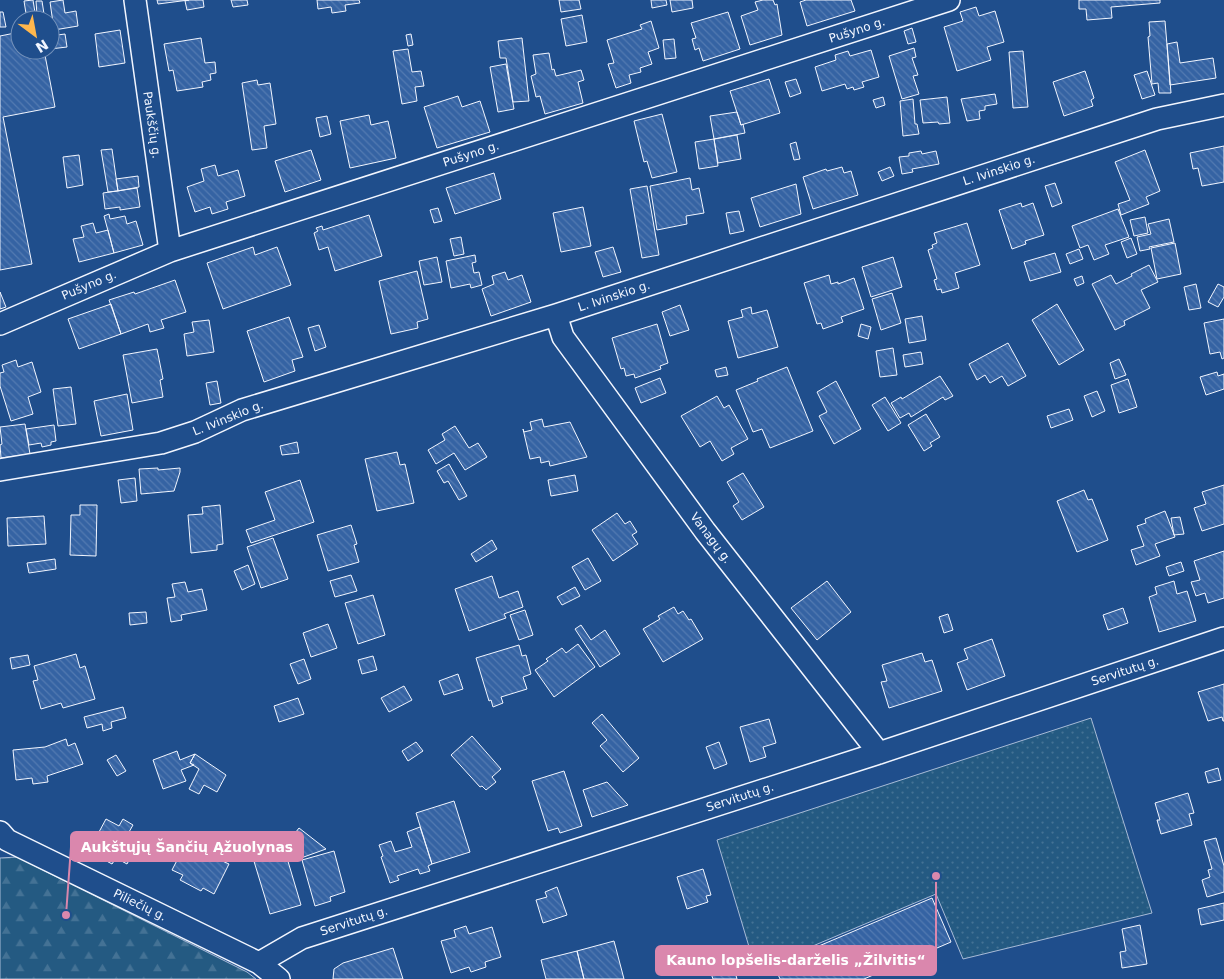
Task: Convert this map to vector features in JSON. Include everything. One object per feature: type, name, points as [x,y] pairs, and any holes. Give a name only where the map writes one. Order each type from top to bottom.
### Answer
[{"type":"street","name":"Paukščių g.","points":[[134,0],[170,250]]},
{"type":"street","name":"Pušyno g.","points":[[0,324],[170,250],[948,0]]},
{"type":"street","name":"L. Ivinskio g.","points":[[0,470],[161,443],[195,432],[242,410],[556,314],[1157,119],[1224,105]]},
{"type":"street","name":"Vanagų g.","points":[[556,314],[563,337],[705,531],[878,753]]},
{"type":"street","name":"Servitutų g.","points":[[259,964],[302,938],[878,753],[1224,638]]},
{"type":"street","name":"Piliečių g.","points":[[0,832],[7,840],[259,964],[279,979]]},
{"type":"green space","points":[[1091,718],[1152,913],[963,959],[936,894],[756,970],[717,840]]},
{"type":"green space","points":[[17,857],[247,972],[256,979],[0,979],[0,858]]},
{"type":"building","points":[[33,0],[35,10],[25,10],[24,1]]},
{"type":"building","points":[[63,0],[65,13],[76,11],[78,26],[60,29],[60,10],[51,10],[50,2]]},
{"type":"building","points":[[157,0],[189,0],[158,4]]},
{"type":"building","points":[[203,0],[204,7],[187,10],[185,1]]},
{"type":"building","points":[[231,0],[247,0],[248,5],[233,7]]},
{"type":"building","points":[[317,0],[359,0],[360,3],[345,5],[346,11],[332,13],[331,7],[318,9]]},
{"type":"building","points":[[559,0],[579,0],[581,9],[561,12]]},
{"type":"building","points":[[651,0],[666,0],[667,5],[652,8]]},
{"type":"building","points":[[670,0],[692,0],[693,8],[672,12]]},
{"type":"building","points":[[773,0],[775,5],[777,4],[782,35],[750,45],[741,16],[758,10],[755,2]]},
{"type":"building","points":[[806,0],[851,0],[855,11],[807,26],[800,2]]},
{"type":"building","points":[[1079,0],[1160,0],[1160,3],[1111,7],[1112,18],[1087,20],[1086,9],[1079,9]]},
{"type":"building","points":[[36,1],[42,1],[43,10],[37,10]]},
{"type":"building","points":[[976,7],[979,16],[995,11],[1004,42],[987,47],[991,60],[957,71],[944,27],[963,21],[960,12]]},
{"type":"building","points":[[0,12],[3,12],[6,27],[0,27]]},
{"type":"building","points":[[728,12],[740,49],[703,61],[699,48],[695,50],[692,39],[696,38],[691,23]]},
{"type":"building","points":[[582,15],[587,42],[566,46],[561,19]]},
{"type":"building","points":[[651,21],[659,48],[648,52],[652,64],[640,68],[641,72],[629,75],[631,83],[616,88],[608,64],[614,63],[607,40],[642,29],[640,25]]},
{"type":"building","points":[[1165,21],[1171,93],[1159,93],[1158,83],[1152,84],[1148,37],[1150,36],[1149,22]]},
{"type":"building","points":[[912,28],[916,42],[908,44],[904,31]]},
{"type":"building","points":[[120,30],[125,63],[99,67],[95,34]]},
{"type":"building","points":[[10,34],[10,60],[46,60],[55,107],[3,117],[32,264],[0,270],[0,36]]},
{"type":"building","points":[[65,34],[67,47],[60,48],[60,35]]},
{"type":"building","points":[[411,34],[413,45],[408,46],[406,35]]},
{"type":"building","points":[[201,38],[205,63],[215,62],[216,73],[210,74],[211,80],[202,82],[203,87],[177,91],[173,70],[169,71],[164,44]]},
{"type":"building","points":[[522,38],[529,101],[513,102],[506,58],[500,58],[498,41]]},
{"type":"building","points":[[674,39],[676,58],[665,59],[663,40]]},
{"type":"building","points":[[1177,42],[1180,63],[1213,58],[1216,78],[1170,85],[1167,44]]},
{"type":"building","points":[[914,48],[916,57],[912,58],[918,75],[913,76],[919,94],[902,99],[889,56]]},
{"type":"building","points":[[408,49],[412,72],[421,71],[424,86],[415,87],[417,101],[402,104],[393,51]]},
{"type":"building","points":[[871,50],[879,77],[862,82],[864,87],[854,90],[853,87],[847,89],[845,84],[822,91],[815,67],[836,60],[835,55],[848,51],[850,56]]},
{"type":"building","points":[[1023,51],[1028,107],[1013,108],[1009,52]]},
{"type":"building","points":[[549,53],[552,70],[554,69],[556,76],[581,70],[584,80],[578,82],[583,103],[545,114],[540,96],[536,97],[531,76],[536,74],[533,55]]},
{"type":"building","points":[[506,64],[514,109],[498,112],[490,67]]},
{"type":"building","points":[[1085,71],[1094,98],[1091,100],[1093,106],[1064,116],[1053,82]]},
{"type":"building","points":[[1147,71],[1155,95],[1142,99],[1134,75]]},
{"type":"building","points":[[769,79],[780,113],[741,125],[730,91]]},
{"type":"building","points":[[796,79],[801,93],[790,97],[785,82]]},
{"type":"building","points":[[257,80],[258,85],[270,83],[276,124],[264,126],[267,148],[252,150],[242,83]]},
{"type":"building","points":[[995,94],[997,104],[985,106],[985,110],[979,111],[980,119],[967,121],[961,99]]},
{"type":"building","points":[[458,96],[462,107],[480,101],[490,132],[437,148],[424,107]]},
{"type":"building","points":[[883,97],[885,105],[876,108],[873,100]]},
{"type":"building","points":[[947,97],[950,123],[923,123],[920,100]]},
{"type":"building","points":[[913,99],[915,124],[917,124],[919,134],[903,136],[900,101]]},
{"type":"building","points":[[737,112],[745,133],[714,139],[710,116]]},
{"type":"building","points":[[662,114],[677,172],[652,178],[647,161],[644,162],[634,121]]},
{"type":"building","points":[[369,115],[371,125],[388,121],[396,158],[350,168],[340,121]]},
{"type":"building","points":[[327,116],[331,134],[320,137],[316,118]]},
{"type":"building","points":[[737,135],[741,159],[718,163],[714,139]]},
{"type":"building","points":[[714,139],[718,166],[699,169],[695,142]]},
{"type":"building","points":[[796,142],[800,159],[794,160],[790,144]]},
{"type":"building","points":[[1224,146],[1224,182],[1202,186],[1198,168],[1193,169],[1190,153]]},
{"type":"building","points":[[112,149],[118,191],[108,192],[101,150]]},
{"type":"building","points":[[311,150],[321,180],[285,192],[275,161]]},
{"type":"building","points":[[1145,150],[1160,191],[1146,197],[1149,204],[1121,215],[1118,204],[1130,200],[1115,162]]},
{"type":"building","points":[[921,151],[922,154],[936,151],[939,164],[912,169],[913,172],[902,174],[899,157],[909,156],[909,153]]},
{"type":"building","points":[[79,155],[83,185],[67,188],[63,157]]},
{"type":"building","points":[[215,165],[218,176],[238,170],[245,196],[226,202],[228,209],[212,214],[210,207],[195,212],[187,187],[204,181],[201,169]]},
{"type":"building","points":[[842,167],[844,173],[851,171],[858,195],[813,209],[803,177],[826,169],[827,171]]},
{"type":"building","points":[[890,167],[894,176],[882,181],[878,172]]},
{"type":"building","points":[[494,173],[501,199],[455,214],[446,188]]},
{"type":"building","points":[[138,176],[139,187],[118,191],[116,179]]},
{"type":"building","points":[[690,178],[692,190],[699,188],[704,213],[686,216],[687,224],[657,230],[650,186]]},
{"type":"building","points":[[1055,183],[1062,203],[1052,207],[1045,186]]},
{"type":"building","points":[[796,184],[801,214],[760,227],[751,198]]},
{"type":"building","points":[[647,186],[659,255],[642,258],[630,189]]},
{"type":"building","points":[[137,188],[140,207],[120,210],[120,207],[105,209],[103,193]]},
{"type":"building","points":[[1021,203],[1022,207],[1033,203],[1044,235],[1025,241],[1026,244],[1012,249],[999,210]]},
{"type":"building","points":[[583,207],[591,246],[561,252],[553,213]]},
{"type":"building","points":[[438,208],[442,221],[434,223],[430,210]]},
{"type":"building","points":[[1118,209],[1129,237],[1105,245],[1109,254],[1094,260],[1088,245],[1080,248],[1072,226]]},
{"type":"building","points":[[739,211],[744,231],[730,234],[726,213]]},
{"type":"building","points":[[109,214],[110,219],[125,216],[127,224],[136,221],[143,245],[114,253],[104,216]]},
{"type":"building","points":[[369,215],[382,256],[335,271],[328,247],[319,250],[314,233],[318,231],[316,228],[322,226],[323,230]]},
{"type":"building","points":[[1145,217],[1148,233],[1134,236],[1130,220]]},
{"type":"building","points":[[1169,219],[1174,242],[1149,247],[1150,249],[1140,251],[1137,237],[1151,234],[1148,224]]},
{"type":"building","points":[[93,223],[96,233],[108,230],[114,253],[79,262],[73,239],[84,237],[81,226]]},
{"type":"building","points":[[967,223],[980,265],[955,273],[959,288],[942,293],[941,289],[937,290],[934,280],[937,279],[928,250],[937,243],[934,233]]},
{"type":"building","points":[[461,237],[464,254],[454,256],[450,239]]},
{"type":"building","points":[[1131,238],[1137,254],[1127,258],[1121,242]]},
{"type":"building","points":[[1175,243],[1181,274],[1157,279],[1151,248]]},
{"type":"building","points":[[253,247],[255,255],[277,247],[291,285],[223,309],[207,263]]},
{"type":"building","points":[[613,247],[621,272],[603,277],[595,252]]},
{"type":"building","points":[[1079,249],[1083,259],[1070,264],[1066,254]]},
{"type":"building","points":[[1055,253],[1061,272],[1030,281],[1024,262]]},
{"type":"building","points":[[475,255],[476,262],[472,263],[474,273],[479,272],[482,285],[471,288],[470,284],[451,288],[446,261]]},
{"type":"building","points":[[437,257],[442,282],[424,285],[419,261]]},
{"type":"building","points":[[893,257],[902,287],[871,297],[862,267]]},
{"type":"building","points":[[1149,265],[1158,282],[1141,290],[1150,308],[1124,321],[1125,325],[1115,330],[1092,284],[1111,275],[1116,284]]},
{"type":"building","points":[[417,271],[428,319],[417,322],[418,328],[391,334],[379,281]]},
{"type":"building","points":[[505,272],[508,280],[522,275],[531,302],[491,316],[482,289],[494,284],[492,276]]},
{"type":"building","points":[[829,275],[831,284],[838,282],[838,284],[854,278],[864,309],[841,317],[843,322],[823,329],[821,323],[817,324],[804,283]]},
{"type":"building","points":[[1082,276],[1084,283],[1077,286],[1074,279]]},
{"type":"building","points":[[175,280],[186,312],[161,320],[164,328],[150,332],[148,324],[121,334],[109,300],[134,292],[135,294]]},
{"type":"building","points":[[1196,284],[1201,308],[1189,310],[1184,287]]},
{"type":"building","points":[[1218,284],[1224,287],[1224,297],[1218,307],[1208,302]]},
{"type":"building","points":[[0,292],[6,307],[0,309]]},
{"type":"building","points":[[892,293],[901,323],[881,330],[872,299]]},
{"type":"building","points":[[111,304],[121,334],[79,349],[68,319]]},
{"type":"building","points":[[1057,304],[1084,350],[1059,365],[1032,320]]},
{"type":"building","points":[[680,305],[689,330],[670,336],[662,312]]},
{"type":"building","points":[[751,307],[752,314],[767,310],[778,347],[738,358],[728,321],[743,317],[741,310]]},
{"type":"building","points":[[922,316],[926,340],[909,343],[905,319]]},
{"type":"building","points":[[289,317],[303,357],[292,360],[295,371],[264,382],[247,331]]},
{"type":"building","points":[[1224,319],[1224,358],[1222,359],[1220,352],[1210,354],[1204,323]]},
{"type":"building","points":[[209,320],[214,352],[187,356],[184,334],[194,332],[192,322]]},
{"type":"building","points":[[657,324],[668,363],[660,366],[661,369],[635,378],[634,374],[626,376],[624,368],[621,369],[612,338]]},
{"type":"building","points":[[861,324],[871,327],[868,339],[858,336]]},
{"type":"building","points":[[319,325],[326,347],[315,351],[308,328]]},
{"type":"building","points":[[1008,343],[1026,376],[1008,386],[1002,376],[990,383],[985,375],[977,380],[969,364]]},
{"type":"building","points":[[893,348],[897,375],[880,377],[876,351]]},
{"type":"building","points":[[157,349],[163,379],[160,380],[163,397],[132,403],[123,355]]},
{"type":"building","points":[[921,352],[923,364],[905,367],[903,355]]},
{"type":"building","points":[[1119,359],[1126,375],[1115,379],[1110,363]]},
{"type":"building","points":[[16,360],[18,367],[32,362],[41,392],[28,397],[33,414],[11,421],[0,386],[0,373],[4,372],[2,365]]},
{"type":"building","points":[[726,367],[728,375],[717,377],[715,370]]},
{"type":"building","points":[[787,367],[813,431],[770,448],[762,429],[753,432],[736,390]]},
{"type":"building","points":[[1217,372],[1218,376],[1224,374],[1224,389],[1206,395],[1200,377]]},
{"type":"building","points":[[940,376],[953,396],[945,400],[943,397],[911,417],[909,413],[900,418],[891,403],[901,397],[902,399]]},
{"type":"building","points":[[660,378],[666,393],[641,403],[635,388]]},
{"type":"building","points":[[1128,379],[1137,407],[1119,413],[1111,385]]},
{"type":"building","points":[[217,381],[221,403],[210,405],[206,383]]},
{"type":"building","points":[[836,381],[861,429],[834,444],[819,416],[827,412],[817,392]]},
{"type":"building","points":[[71,387],[76,424],[58,426],[53,389]]},
{"type":"building","points":[[1097,391],[1105,411],[1092,417],[1084,396]]},
{"type":"building","points":[[127,394],[133,430],[101,436],[94,401]]},
{"type":"building","points":[[717,396],[724,408],[729,405],[748,439],[731,448],[734,454],[722,461],[710,441],[700,447],[681,416]]},
{"type":"building","points":[[885,397],[901,423],[888,431],[872,405]]},
{"type":"building","points":[[1069,409],[1073,420],[1051,428],[1047,416]]},
{"type":"building","points":[[926,414],[940,437],[930,443],[932,446],[924,451],[908,425]]},
{"type":"building","points":[[542,419],[544,427],[570,422],[587,457],[550,466],[549,461],[541,463],[540,457],[530,459],[523,429],[524,432],[532,430],[530,422]]},
{"type":"building","points":[[25,424],[30,454],[1,458],[0,427]]},
{"type":"building","points":[[54,425],[56,441],[51,442],[51,445],[42,447],[41,443],[29,445],[26,429]]},
{"type":"building","points":[[455,426],[469,448],[478,443],[487,457],[465,470],[454,453],[436,464],[428,450],[445,440],[442,434]]},
{"type":"building","points":[[297,442],[299,453],[282,455],[280,446]]},
{"type":"building","points":[[397,452],[400,465],[405,464],[414,503],[377,511],[365,459]]},
{"type":"building","points":[[449,464],[467,496],[459,500],[448,481],[444,483],[437,471]]},
{"type":"building","points":[[158,468],[158,470],[180,468],[174,491],[141,494],[139,469]]},
{"type":"building","points":[[743,473],[764,507],[742,520],[733,506],[739,502],[727,482]]},
{"type":"building","points":[[575,475],[578,491],[551,496],[548,480]]},
{"type":"building","points":[[135,478],[137,501],[121,503],[118,480]]},
{"type":"building","points":[[300,480],[314,522],[251,543],[246,530],[275,520],[265,492]]},
{"type":"building","points":[[1224,485],[1224,524],[1202,531],[1194,508],[1206,504],[1202,492]]},
{"type":"building","points":[[1084,490],[1088,500],[1092,499],[1108,540],[1077,552],[1057,501]]},
{"type":"building","points":[[80,505],[97,505],[96,556],[70,555],[71,515],[80,515]]},
{"type":"building","points":[[220,505],[223,544],[217,545],[217,550],[191,553],[188,515],[203,514],[202,507]]},
{"type":"building","points":[[1165,511],[1175,537],[1155,544],[1160,556],[1136,565],[1131,550],[1144,546],[1137,526],[1146,523],[1145,519]]},
{"type":"building","points":[[617,513],[625,524],[630,521],[637,532],[632,535],[638,544],[613,561],[592,530]]},
{"type":"building","points":[[44,516],[46,544],[8,546],[7,518]]},
{"type":"building","points":[[1180,517],[1184,534],[1174,535],[1171,518]]},
{"type":"building","points":[[351,525],[357,544],[354,545],[359,562],[328,571],[317,535]]},
{"type":"building","points":[[273,538],[288,579],[261,588],[247,547]]},
{"type":"building","points":[[492,540],[497,549],[476,562],[471,554]]},
{"type":"building","points":[[1224,551],[1224,598],[1208,603],[1205,593],[1196,596],[1191,582],[1200,580],[1194,561]]},
{"type":"building","points":[[588,558],[601,581],[585,590],[572,567]]},
{"type":"building","points":[[55,559],[56,569],[29,573],[27,563]]},
{"type":"building","points":[[1181,562],[1184,571],[1169,576],[1166,567]]},
{"type":"building","points":[[248,565],[255,584],[242,590],[234,571]]},
{"type":"building","points":[[351,575],[357,591],[335,597],[330,581]]},
{"type":"building","points":[[492,576],[499,598],[518,591],[523,607],[504,614],[506,618],[469,631],[455,589]]},
{"type":"building","points":[[827,581],[851,612],[817,640],[791,608]]},
{"type":"building","points":[[1174,581],[1177,594],[1187,591],[1196,621],[1159,632],[1149,597],[1157,594],[1155,587]]},
{"type":"building","points":[[185,582],[188,592],[202,589],[207,610],[181,615],[182,620],[171,622],[167,598],[175,597],[172,584]]},
{"type":"building","points":[[575,587],[580,596],[562,605],[557,597]]},
{"type":"building","points":[[373,595],[385,635],[358,644],[345,603]]},
{"type":"building","points":[[674,607],[678,614],[683,611],[689,620],[691,619],[703,639],[663,662],[643,629],[660,619],[658,616]]},
{"type":"building","points":[[1123,608],[1128,623],[1108,630],[1103,615]]},
{"type":"building","points":[[525,610],[533,635],[519,640],[510,615]]},
{"type":"building","points":[[146,612],[147,623],[130,625],[129,613]]},
{"type":"building","points":[[948,614],[953,630],[944,633],[939,617]]},
{"type":"building","points":[[328,624],[337,648],[311,657],[303,633]]},
{"type":"building","points":[[581,625],[591,640],[605,630],[620,654],[600,667],[575,629]]},
{"type":"building","points":[[992,639],[1005,676],[967,690],[957,663],[968,659],[964,649]]},
{"type":"building","points":[[578,644],[595,667],[554,697],[535,670],[548,661],[546,659],[562,648],[566,653]]},
{"type":"building","points":[[519,645],[522,656],[526,655],[531,674],[523,677],[527,689],[501,697],[503,703],[493,707],[491,700],[489,701],[476,658]]},
{"type":"building","points":[[922,653],[925,662],[932,660],[942,691],[889,708],[881,682],[887,681],[882,665]]},
{"type":"building","points":[[76,654],[80,668],[85,666],[95,699],[63,708],[61,703],[41,709],[33,681],[38,680],[34,666]]},
{"type":"building","points":[[28,655],[30,665],[12,669],[10,658]]},
{"type":"building","points":[[373,656],[377,670],[362,674],[358,660]]},
{"type":"building","points":[[304,659],[311,679],[298,684],[290,664]]},
{"type":"building","points":[[458,674],[463,689],[444,695],[439,681]]},
{"type":"building","points":[[1224,684],[1224,721],[1222,717],[1208,721],[1198,692]]},
{"type":"building","points":[[404,686],[412,700],[389,712],[381,698]]},
{"type":"building","points":[[298,698],[304,714],[279,722],[274,706]]},
{"type":"building","points":[[123,707],[126,718],[111,722],[112,728],[103,731],[102,724],[87,728],[84,717]]},
{"type":"building","points":[[602,714],[639,758],[623,772],[600,746],[607,740],[592,723]]},
{"type":"building","points":[[769,719],[776,743],[763,747],[766,757],[750,762],[740,727]]},
{"type":"building","points":[[472,736],[501,769],[492,777],[496,782],[486,790],[482,786],[480,787],[451,755]]},
{"type":"building","points":[[66,739],[68,746],[75,743],[83,764],[47,776],[48,782],[33,784],[32,778],[16,780],[13,750],[45,747]]},
{"type":"building","points":[[416,742],[423,751],[408,761],[402,751]]},
{"type":"building","points":[[719,742],[727,764],[714,769],[706,747]]},
{"type":"building","points":[[177,751],[180,760],[195,754],[190,763],[194,765],[181,770],[186,781],[163,789],[153,760]]},
{"type":"building","points":[[195,754],[226,775],[217,792],[204,785],[199,794],[189,789],[199,769],[190,763]]},
{"type":"building","points":[[116,755],[126,771],[117,776],[107,760]]},
{"type":"building","points":[[1218,768],[1221,780],[1208,783],[1205,772]]},
{"type":"building","points":[[564,771],[582,826],[560,833],[558,828],[548,831],[532,781]]},
{"type":"building","points":[[607,782],[628,805],[592,817],[583,790]]},
{"type":"building","points":[[1188,793],[1194,813],[1189,814],[1192,825],[1161,834],[1157,820],[1160,820],[1155,803]]},
{"type":"building","points":[[454,801],[470,852],[432,864],[416,813]]},
{"type":"building","points":[[106,819],[119,826],[123,819],[133,825],[129,832],[141,838],[127,864],[116,858],[112,864],[101,858],[104,851],[92,845]]},
{"type":"building","points":[[420,827],[432,864],[428,866],[430,871],[420,874],[418,869],[397,876],[399,880],[390,883],[379,845],[391,841],[395,852],[412,847],[407,832]]},
{"type":"building","points":[[299,828],[326,849],[301,858],[292,837]]},
{"type":"building","points":[[1216,838],[1224,866],[1224,892],[1207,897],[1202,880],[1210,877],[1208,870],[1212,869],[1204,841]]},
{"type":"building","points":[[200,842],[221,853],[218,859],[229,864],[214,894],[203,888],[201,891],[180,880],[183,875],[172,870],[186,843],[197,849]]},
{"type":"building","points":[[284,848],[301,905],[270,914],[253,858]]},
{"type":"building","points":[[334,851],[345,892],[330,897],[331,901],[315,906],[302,860]]},
{"type":"building","points":[[703,869],[711,895],[706,896],[708,902],[687,909],[677,877]]},
{"type":"building","points":[[557,887],[567,915],[543,923],[536,900],[547,897],[545,892]]},
{"type":"building","points":[[932,898],[951,942],[916,957],[918,962],[905,967],[903,962],[864,979],[780,979],[774,965]]},
{"type":"building","points":[[1224,903],[1224,920],[1201,925],[1198,909]]},
{"type":"building","points":[[1140,925],[1147,964],[1122,968],[1120,952],[1126,951],[1122,929]]},
{"type":"building","points":[[466,926],[469,934],[492,927],[501,957],[485,962],[486,967],[471,972],[469,967],[451,973],[441,941],[456,937],[454,930]]},
{"type":"building","points":[[614,941],[624,979],[584,979],[577,951]]},
{"type":"building","points":[[393,948],[403,979],[333,979],[334,969],[343,963]]},
{"type":"building","points":[[577,951],[584,979],[546,979],[541,960]]},
{"type":"building","points":[[732,961],[737,979],[713,979],[709,968]]},
{"type":"place","name":"Kauno lopšelis-darželis „Žilvitis“","points":[[936,876]]},
{"type":"place","name":"Aukštųjų Šančių Ąžuolynas","points":[[66,915]]}]
